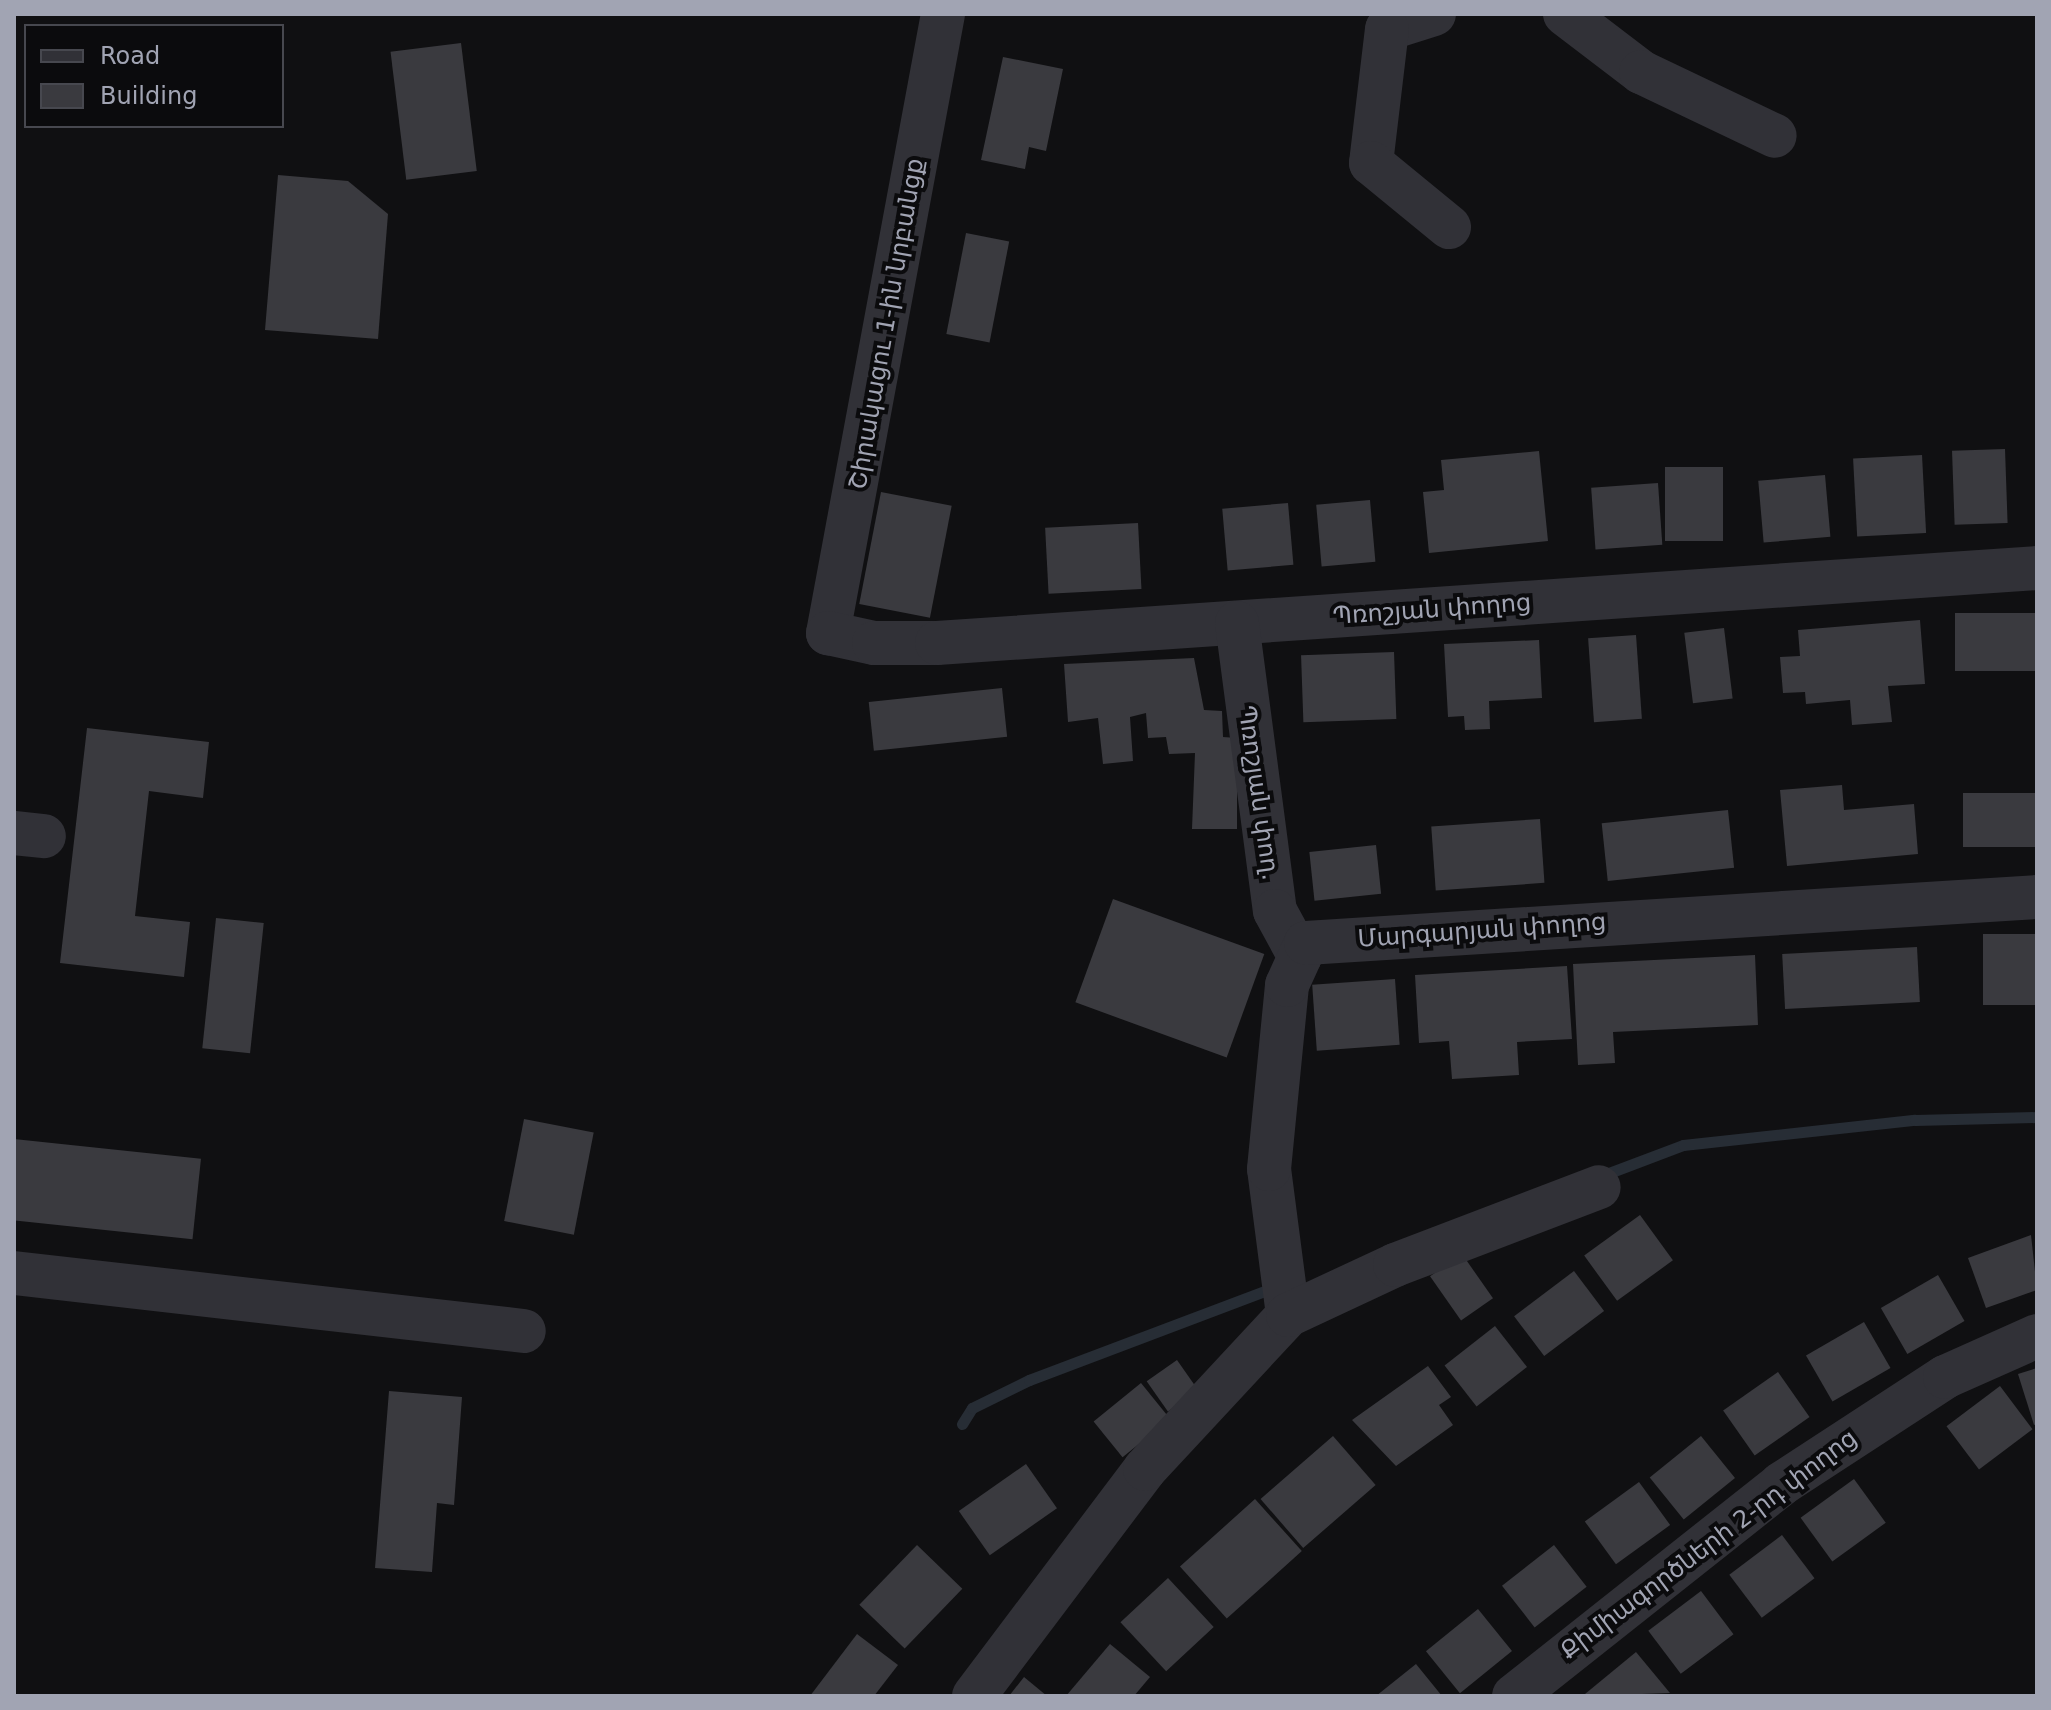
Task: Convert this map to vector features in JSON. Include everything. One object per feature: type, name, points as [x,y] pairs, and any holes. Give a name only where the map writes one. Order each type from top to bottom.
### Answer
[{"type":"street","name":"Շիրակացու 1-ին նրբանցք","points":[[828,633],[943,14]]},
{"type":"street","points":[[1434,14],[1387,29],[1371,163],[1449,227]]},
{"type":"street","points":[[1565,14],[1641,72],[1775,136]]},
{"type":"street","name":"Պռոշյան փողոց","points":[[828,633],[874,643],[937,643],[2037,568]]},
{"type":"street","name":"Պռոշյան փող.","points":[[1237,623],[1275,911],[1300,957]]},
{"type":"street","name":"Մարգարյան փողոց","points":[[1300,957],[1306,943],[2037,897]]},
{"type":"street","points":[[1288,1315],[1269,1169],[1287,985],[1300,957]]},
{"type":"street","points":[[974,1696],[1145,1469],[1288,1315],[1599,1187]]},
{"type":"street","points":[[14,1273],[524,1331]]},
{"type":"street","name":"Քիմիագործների 2-րդ փողոց","points":[[1514,1696],[1769,1494],[1879,1417],[1945,1377],[2037,1336]]},
{"type":"building","points":[[461,43],[477,171],[406,180],[391,52]]},
{"type":"building","points":[[1003,57],[1063,69],[1046,151],[1029,147],[1025,169],[981,160]]},
{"type":"building","points":[[278,175],[348,181],[388,214],[378,339],[265,330]]},
{"type":"building","points":[[966,233],[1009,241],[990,343],[946,334]]},
{"type":"building","points":[[2005,449],[2008,523],[1955,525],[1952,451]]},
{"type":"building","points":[[1539,451],[1548,541],[1429,553],[1423,492],[1444,490],[1441,460]]},
{"type":"building","points":[[1922,455],[1926,533],[1857,537],[1853,459]]},
{"type":"building","points":[[1665,467],[1723,467],[1723,541],[1665,541]]},
{"type":"building","points":[[1825,475],[1830,537],[1764,543],[1758,481]]},
{"type":"building","points":[[1658,483],[1662,545],[1595,550],[1591,488]]},
{"type":"building","points":[[881,492],[952,506],[930,618],[859,604]]},
{"type":"building","points":[[1370,500],[1375,562],[1322,566],[1316,505]]},
{"type":"building","points":[[1288,503],[1293,565],[1228,571],[1222,509]]},
{"type":"building","points":[[1138,523],[1141,589],[1049,594],[1045,528]]},
{"type":"building","points":[[1955,613],[2037,613],[2037,671],[1955,671]]},
{"type":"building","points":[[1920,620],[1925,684],[1888,686],[1892,722],[1852,725],[1850,700],[1806,704],[1805,692],[1783,693],[1780,657],[1800,656],[1798,630]]},
{"type":"building","points":[[1724,628],[1733,698],[1693,703],[1684,633]]},
{"type":"building","points":[[1636,635],[1642,719],[1594,722],[1588,638]]},
{"type":"building","points":[[1539,640],[1542,698],[1489,701],[1490,729],[1465,730],[1464,716],[1448,717],[1444,644]]},
{"type":"building","points":[[1394,652],[1396,719],[1303,722],[1301,655]]},
{"type":"building","points":[[1194,658],[1204,710],[1222,711],[1223,737],[1237,738],[1237,829],[1192,829],[1195,753],[1169,754],[1166,737],[1148,738],[1146,713],[1130,717],[1133,761],[1103,764],[1098,718],[1068,722],[1064,664]]},
{"type":"building","points":[[1002,688],[1007,737],[874,751],[869,702]]},
{"type":"building","points":[[87,728],[209,742],[203,798],[149,791],[135,916],[190,922],[184,977],[60,963]]},
{"type":"building","points":[[1842,785],[1844,810],[1914,804],[1918,854],[1787,866],[1780,790]]},
{"type":"building","points":[[1963,793],[2037,793],[2037,847],[1963,847]]},
{"type":"building","points":[[1728,810],[1734,868],[1608,881],[1602,823]]},
{"type":"building","points":[[1540,819],[1544,883],[1436,890],[1431,827]]},
{"type":"building","points":[[1376,845],[1381,894],[1314,901],[1309,852]]},
{"type":"building","points":[[1113,899],[1264,954],[1227,1057],[1075,1002]]},
{"type":"building","points":[[216,918],[264,923],[250,1053],[202,1048]]},
{"type":"building","points":[[1983,934],[2037,934],[2037,1005],[1983,1005]]},
{"type":"building","points":[[1917,947],[1920,1002],[1785,1009],[1782,954]]},
{"type":"building","points":[[1755,955],[1758,1025],[1613,1032],[1615,1063],[1578,1065],[1573,964]]},
{"type":"building","points":[[1567,966],[1572,1039],[1517,1042],[1519,1075],[1452,1079],[1449,1041],[1419,1043],[1415,975]]},
{"type":"building","points":[[1395,979],[1400,1045],[1317,1051],[1312,985]]},
{"type":"building","points":[[524,1119],[594,1133],[574,1235],[504,1221]]},
{"type":"building","points":[[14,1139],[201,1159],[193,1239],[14,1220]]},
{"type":"building","points":[[1640,1215],[1673,1260],[1617,1301],[1584,1256]]},
{"type":"building","points":[[2031,1235],[2037,1290],[1986,1308],[1968,1258]]},
{"type":"building","points":[[1462,1254],[1493,1298],[1461,1321],[1430,1276]]},
{"type":"building","points":[[1574,1271],[1604,1311],[1544,1356],[1514,1316]]},
{"type":"building","points":[[1938,1275],[1964,1321],[1907,1354],[1881,1308]]},
{"type":"building","points":[[1864,1322],[1890,1368],[1832,1401],[1806,1356]]},
{"type":"building","points":[[1495,1326],[1527,1367],[1477,1406],[1445,1365]]},
{"type":"building","points":[[1177,1360],[1198,1390],[1168,1412],[1147,1381]]},
{"type":"building","points":[[1428,1366],[1451,1397],[1439,1405],[1453,1425],[1396,1466],[1352,1420]]},
{"type":"building","points":[[2037,1368],[2037,1424],[2034,1425],[2018,1374]]},
{"type":"building","points":[[1778,1372],[1810,1417],[1755,1455],[1723,1410]]},
{"type":"building","points":[[1141,1383],[1170,1419],[1123,1457],[1094,1421]]},
{"type":"building","points":[[2000,1386],[2032,1429],[1979,1469],[1946,1426]]},
{"type":"building","points":[[389,1391],[462,1397],[454,1505],[437,1503],[432,1572],[375,1568]]},
{"type":"building","points":[[1333,1436],[1376,1485],[1303,1548],[1261,1499]]},
{"type":"building","points":[[1701,1436],[1735,1478],[1684,1520],[1650,1478]]},
{"type":"building","points":[[1026,1464],[1057,1508],[990,1555],[959,1511]]},
{"type":"building","points":[[1854,1479],[1886,1523],[1832,1561],[1801,1518]]},
{"type":"building","points":[[1639,1482],[1670,1525],[1616,1564],[1585,1521]]},
{"type":"building","points":[[1255,1499],[1302,1551],[1227,1619],[1180,1567]]},
{"type":"building","points":[[1782,1535],[1814,1578],[1762,1618],[1729,1575]]},
{"type":"building","points":[[917,1545],[962,1589],[905,1648],[859,1605]]},
{"type":"building","points":[[1554,1545],[1587,1587],[1535,1627],[1502,1586]]},
{"type":"building","points":[[1168,1578],[1214,1627],[1166,1671],[1120,1622]]},
{"type":"building","points":[[1701,1591],[1733,1634],[1681,1674],[1648,1631]]},
{"type":"building","points":[[1478,1609],[1512,1651],[1460,1693],[1426,1651]]},
{"type":"building","points":[[857,1634],[898,1665],[874,1696],[810,1696]]},
{"type":"building","points":[[1110,1644],[1150,1677],[1134,1696],[1066,1696]]},
{"type":"building","points":[[1636,1652],[1670,1693],[1586,1696],[1585,1694]]},
{"type":"building","points":[[1416,1664],[1442,1696],[1376,1696]]},
{"type":"building","points":[[1024,1677],[1047,1696],[1009,1696]]},
{"type":"waterway","points":[[1601,1176],[1683,1145],[1915,1120],[2037,1117]]},
{"type":"waterway","points":[[962,1424],[972,1408],[1029,1380],[1275,1287]]}]
